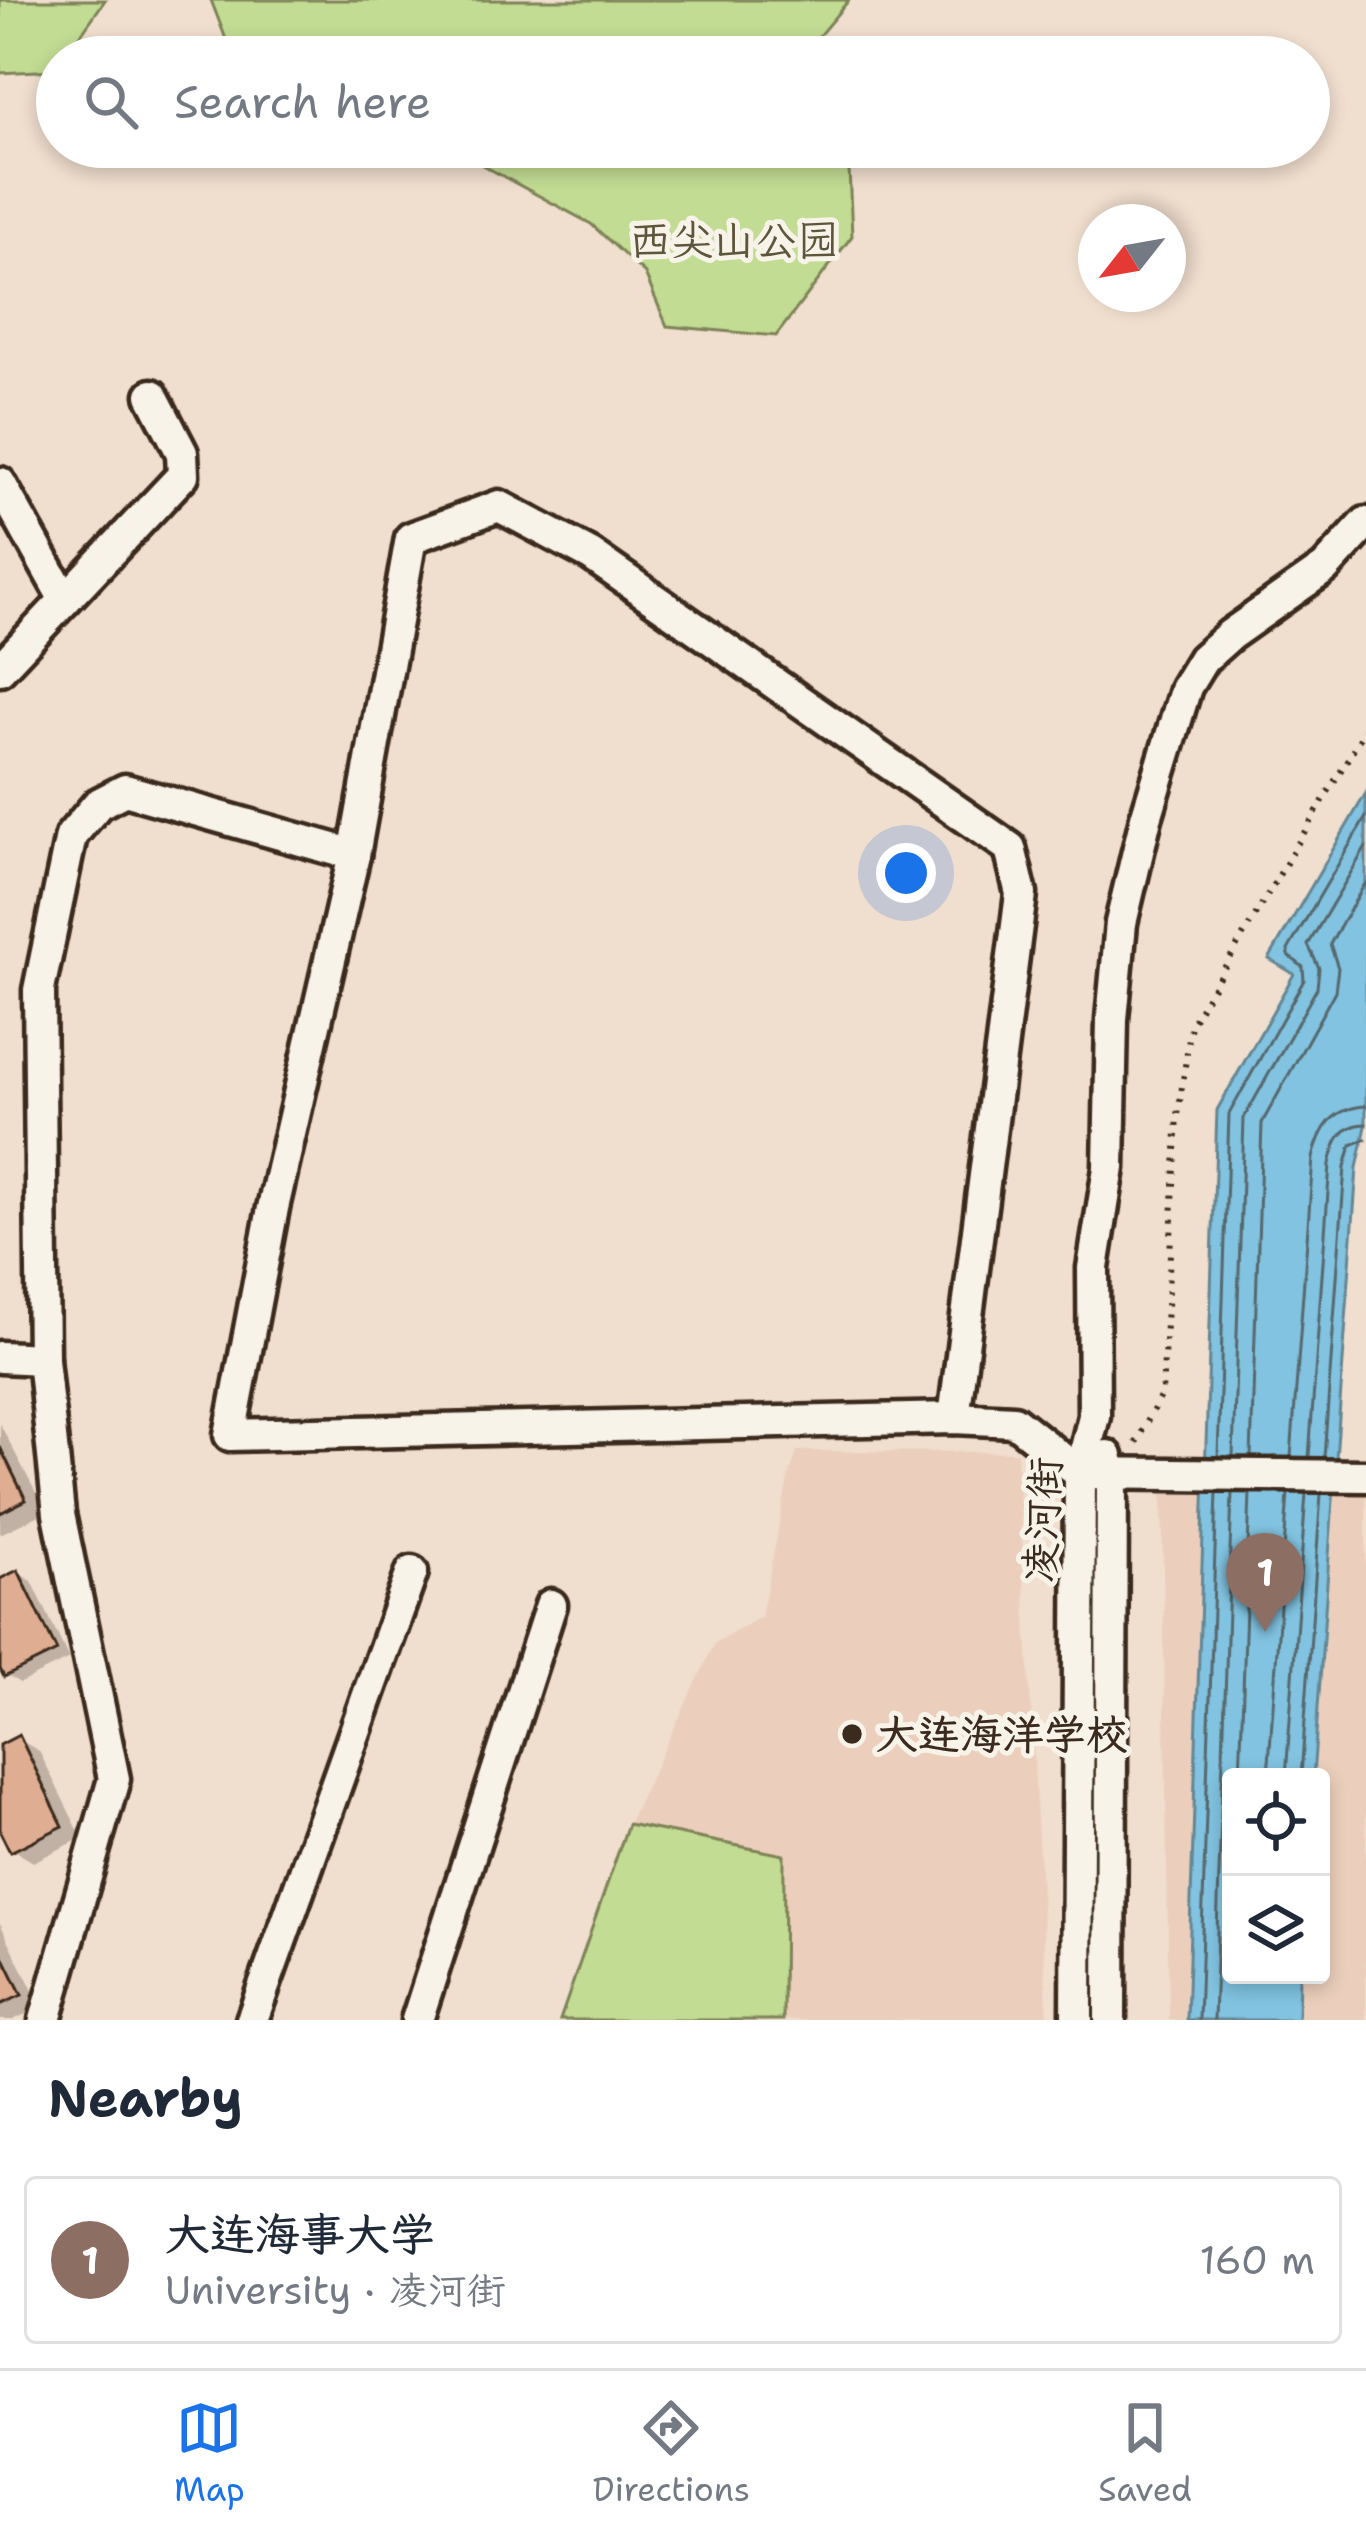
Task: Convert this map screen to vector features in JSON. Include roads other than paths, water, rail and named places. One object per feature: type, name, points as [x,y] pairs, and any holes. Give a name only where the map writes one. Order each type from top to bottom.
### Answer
[{"type":"street","points":[[0,669],[183,475],[182,453],[152,395]]},
{"type":"street","points":[[0,483],[65,600]]},
{"type":"street","points":[[954,1418],[1021,894],[1010,848],[591,555],[499,506],[411,538],[354,855],[272,1208],[230,1435],[1014,1420],[1080,1473],[1366,1476]]},
{"type":"street","points":[[1094,1416],[1093,1268],[1109,1168],[1112,1019],[1121,923],[1146,818],[1186,687],[1203,659],[1230,634],[1325,568],[1366,523]]},
{"type":"street","points":[[45,2020],[115,1779],[58,1514],[43,1359],[39,991],[71,836],[98,804],[125,790],[354,855]]},
{"type":"street","points":[[0,1357],[43,1359]]},
{"type":"street","name":"凌河街","points":[[1076,2020],[1080,1473],[1094,1416]]},
{"type":"street","name":"凌河街","points":[[1094,1416],[1112,1473],[1110,2020]]},
{"type":"street","points":[[252,2020],[412,1572]]},
{"type":"street","points":[[417,2020],[550,1605]]},
{"type":"water","points":[[1366,793],[1366,1126],[1357,1168],[1314,1768],[1222,1768],[1222,1984],[1299,1984],[1298,2020],[1187,2020],[1217,1110],[1294,974],[1269,959]]},
{"type":"place","name":"大连海事大学","points":[[1265,1632]]},
{"type":"place","name":"大连海洋学校","points":[[852,1734]]},
{"type":"park label","name":"西尖山公园","points":[[734,240]]}]
